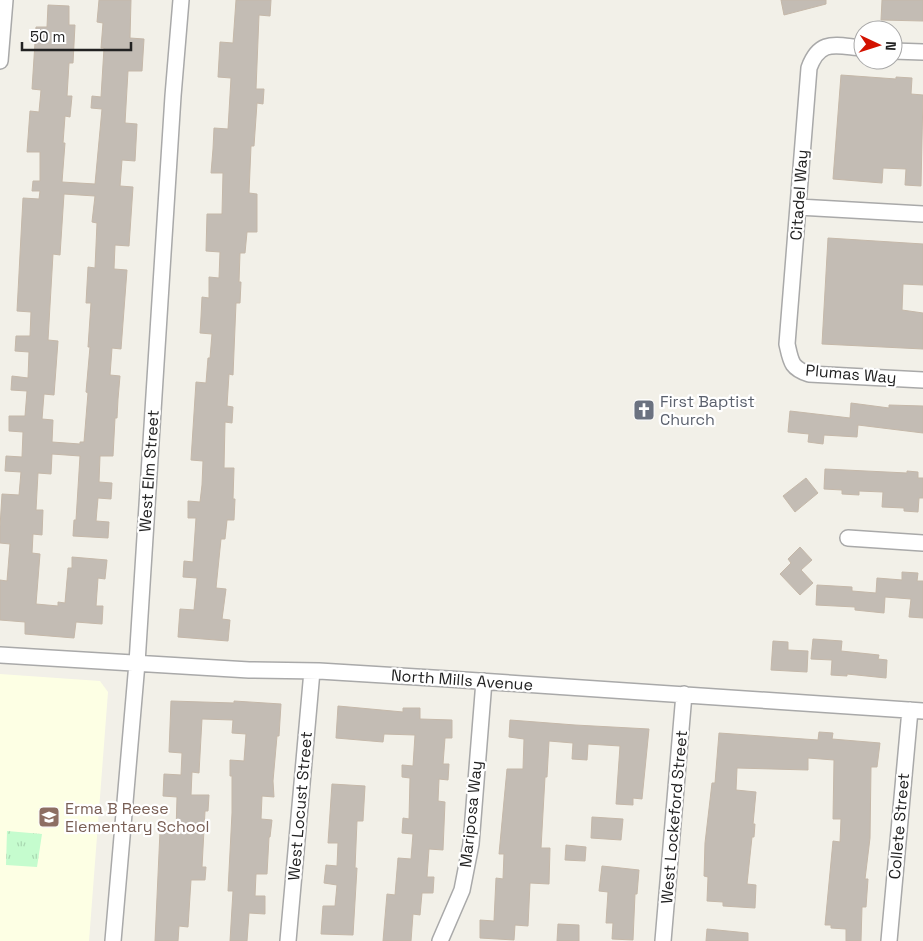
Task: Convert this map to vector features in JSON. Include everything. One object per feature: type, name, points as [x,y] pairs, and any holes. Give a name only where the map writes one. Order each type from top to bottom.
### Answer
[{"type":"street","points":[[0,62],[5,0]]},
{"type":"street","name":"West Elm Street","points":[[112,941],[137,664],[171,126],[181,0]]},
{"type":"street","name":"Citadel Way","points":[[789,353],[787,344],[809,68],[814,55],[822,48],[835,46],[853,47]]},
{"type":"street","points":[[903,51],[923,52]]},
{"type":"street","points":[[798,207],[923,214]]},
{"type":"street","name":"Plumas Way","points":[[789,353],[791,361],[798,370],[809,374],[923,380]]},
{"type":"street","points":[[848,538],[923,543]]},
{"type":"street","name":"North Mills Avenue","points":[[0,655],[137,664],[249,670],[312,671],[484,681],[916,710]]},
{"type":"street","name":"West Locust Street","points":[[288,941],[312,671]]},
{"type":"street","name":"Mariposa Way","points":[[440,941],[462,890],[471,844],[484,681]]},
{"type":"street","name":"West Lockeford Street","points":[[663,941],[684,694]]},
{"type":"street","name":"Collete Street","points":[[889,941],[916,710]]},
{"type":"shaded area","name":"Erma B Reese Elementary School","points":[[0,674],[100,681],[108,692],[89,941],[0,941]]},
{"type":"green space","points":[[7,831],[42,834],[37,867],[6,865]]},
{"type":"building","points":[[99,0],[131,0],[130,38],[144,39],[142,71],[128,71],[125,123],[137,124],[135,161],[122,160],[120,186],[133,187],[129,246],[115,245],[114,269],[127,270],[121,349],[112,348],[110,375],[120,376],[113,456],[100,456],[99,482],[112,483],[111,499],[98,498],[96,521],[109,522],[108,538],[73,536],[74,520],[76,520],[80,456],[52,454],[51,474],[38,473],[36,510],[43,510],[42,535],[33,534],[32,553],[40,554],[36,604],[58,606],[58,602],[65,603],[68,568],[72,568],[72,557],[107,560],[105,579],[98,578],[96,606],[103,606],[102,624],[76,622],[74,638],[25,634],[25,622],[0,620],[0,580],[7,581],[10,544],[0,543],[0,527],[2,494],[19,495],[21,472],[5,471],[6,456],[22,457],[23,432],[9,431],[9,416],[25,416],[27,391],[11,390],[12,376],[28,378],[29,352],[15,351],[16,336],[30,336],[31,312],[17,311],[23,198],[39,199],[40,191],[32,191],[33,181],[40,181],[40,152],[27,152],[30,111],[39,112],[41,90],[32,89],[36,27],[47,27],[48,5],[69,6],[69,25],[75,25],[73,63],[69,63],[67,96],[72,96],[70,117],[65,116],[62,182],[95,184],[102,109],[91,108],[92,96],[101,97],[104,48],[101,48],[103,23],[97,22]],"holes":[[[64,194],[95,196],[92,222],[97,223],[95,268],[88,267],[86,303],[91,303],[86,392],[88,393],[84,442],[80,442],[80,444],[52,442],[53,420],[42,419],[44,394],[54,395],[58,341],[48,340],[53,254],[60,255]]]},
{"type":"building","points":[[236,0],[271,0],[270,16],[259,15],[256,89],[264,89],[263,104],[257,103],[254,146],[251,146],[249,193],[257,194],[257,232],[247,232],[245,253],[240,253],[240,303],[236,303],[233,375],[229,374],[227,406],[233,407],[232,423],[225,422],[224,468],[234,468],[234,520],[227,520],[225,539],[221,539],[216,588],[226,589],[222,619],[230,620],[228,641],[178,637],[180,609],[194,610],[197,578],[183,577],[184,561],[193,562],[196,518],[188,518],[188,501],[200,502],[202,485],[203,461],[191,460],[196,382],[206,383],[212,334],[200,333],[202,297],[209,298],[209,277],[219,278],[220,252],[206,251],[207,214],[222,214],[223,173],[211,173],[214,128],[228,129],[231,78],[218,77],[220,42],[233,43]]},
{"type":"building","points":[[781,0],[826,0],[826,4],[784,15]]},
{"type":"building","points":[[882,0],[923,0],[923,21],[881,20]]},
{"type":"building","points":[[841,75],[896,79],[896,77],[912,78],[911,94],[923,95],[921,186],[905,185],[906,169],[883,168],[882,183],[833,179]]},
{"type":"building","points":[[828,238],[923,244],[923,285],[903,284],[902,310],[923,313],[923,349],[822,344]]},
{"type":"building","points":[[851,403],[889,408],[889,405],[923,406],[923,433],[858,425],[857,437],[824,435],[823,444],[808,442],[809,434],[788,432],[790,411],[850,418]]},
{"type":"building","points":[[825,469],[918,472],[918,478],[923,478],[923,498],[919,498],[918,512],[904,511],[904,508],[882,507],[883,492],[859,491],[859,495],[842,494],[842,490],[824,489]]},
{"type":"building","points":[[806,478],[818,493],[795,512],[783,496]]},
{"type":"building","points":[[800,547],[812,560],[801,570],[813,583],[800,595],[780,574],[791,563],[788,559]]},
{"type":"building","points":[[902,572],[918,573],[917,581],[923,581],[923,618],[909,617],[911,599],[885,597],[884,613],[855,610],[855,607],[816,605],[817,585],[852,587],[852,591],[876,593],[877,578],[902,580]]},
{"type":"building","points":[[813,639],[842,641],[841,651],[879,655],[878,659],[887,660],[886,678],[847,674],[847,676],[831,675],[832,660],[811,659]]},
{"type":"building","points":[[773,641],[788,642],[788,650],[808,651],[807,672],[771,670]]},
{"type":"building","points":[[171,701],[234,703],[234,701],[281,704],[273,781],[274,797],[262,796],[261,819],[272,820],[267,874],[256,874],[255,896],[265,896],[265,914],[249,913],[247,941],[230,941],[233,891],[228,891],[232,813],[230,760],[244,761],[246,734],[232,733],[233,720],[202,719],[199,773],[192,772],[191,795],[209,795],[208,811],[205,811],[202,867],[206,867],[205,880],[191,880],[188,927],[179,926],[178,941],[155,941],[160,831],[176,832],[177,797],[163,796],[164,774],[181,775],[182,753],[169,752]]},
{"type":"building","points":[[338,706],[403,712],[403,708],[420,708],[420,719],[452,720],[452,738],[445,738],[443,764],[449,764],[448,780],[439,779],[438,801],[445,802],[443,850],[429,849],[427,877],[434,877],[433,893],[422,893],[420,915],[413,914],[411,941],[383,941],[387,894],[395,895],[398,858],[411,859],[413,834],[402,833],[403,818],[409,819],[410,778],[402,777],[402,765],[413,766],[415,735],[384,734],[383,742],[336,738]]},
{"type":"building","points":[[510,720],[649,729],[642,799],[633,798],[633,805],[616,804],[620,746],[588,744],[587,760],[572,759],[573,743],[549,741],[541,848],[550,848],[549,884],[530,883],[528,926],[515,925],[514,940],[480,938],[480,920],[494,921],[496,878],[503,879],[504,854],[499,854],[507,769],[523,769],[524,739],[509,737]]},
{"type":"building","points":[[819,732],[833,733],[832,739],[880,743],[877,767],[871,767],[870,838],[865,879],[868,879],[866,907],[862,907],[861,941],[846,941],[846,929],[831,928],[831,925],[825,925],[833,841],[840,842],[841,819],[833,819],[834,760],[808,758],[808,770],[737,768],[736,790],[756,792],[753,824],[755,824],[754,837],[752,837],[747,884],[756,885],[755,908],[723,906],[723,902],[707,901],[708,877],[704,876],[705,843],[712,783],[715,783],[719,733],[818,740]]},
{"type":"building","points":[[332,784],[365,786],[363,821],[357,821],[355,868],[357,868],[353,935],[321,934],[323,906],[335,906],[337,885],[324,883],[326,865],[337,866],[338,843],[328,843]]},
{"type":"building","points":[[592,817],[623,819],[621,840],[591,838]]},
{"type":"building","points":[[566,845],[586,847],[585,861],[565,860]]},
{"type":"building","points":[[602,866],[639,870],[637,894],[635,894],[633,940],[612,939],[613,923],[606,923],[608,892],[599,891]]},
{"type":"building","points":[[558,924],[579,925],[579,941],[557,941]]},
{"type":"building","points":[[707,929],[748,933],[748,941],[706,941]]},
{"type":"place","name":"First Baptist Church","points":[[644,410]]},
{"type":"place","name":"Erma B Reese Elementary School","points":[[49,817]]}]
